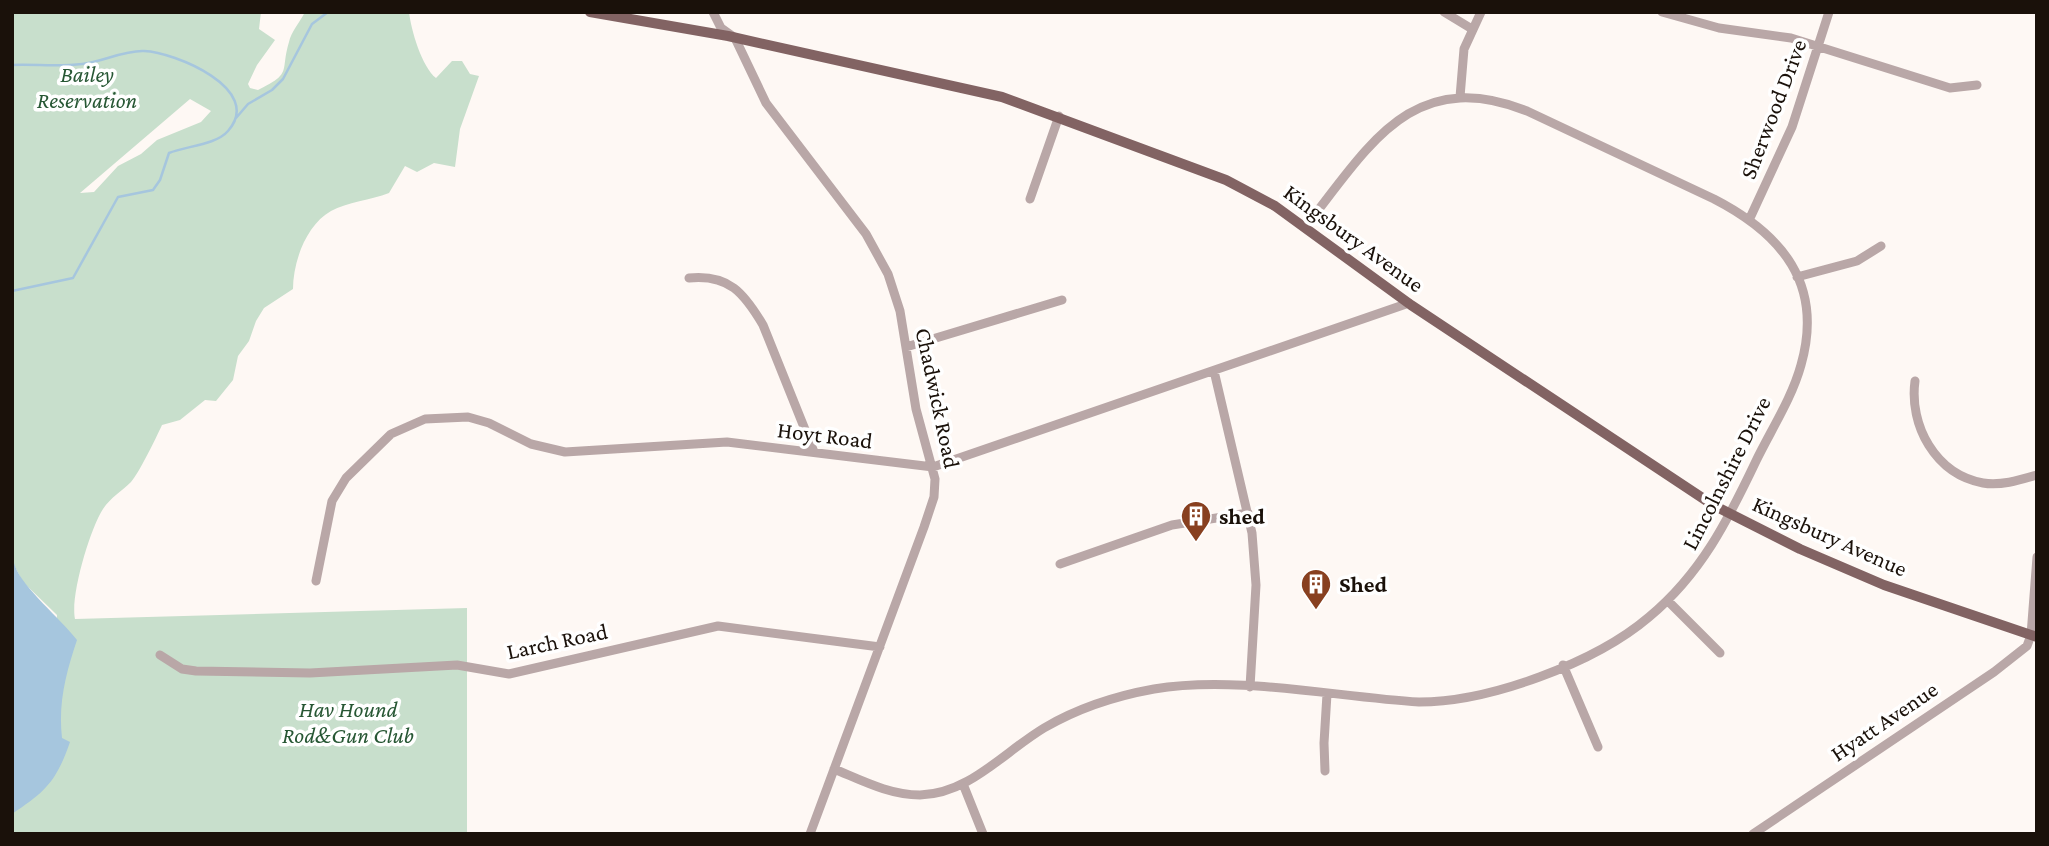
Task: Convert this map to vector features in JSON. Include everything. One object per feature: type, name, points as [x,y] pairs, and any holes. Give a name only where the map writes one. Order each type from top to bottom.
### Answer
[{"type":"main road","name":"Kingsbury Avenue","points":[[590,12],[735,38],[952,85],[1059,116],[1226,180],[1275,206],[1409,303],[1682,486],[1730,514],[1884,585],[2034,636]]},
{"type":"street","name":"Chadwick Road","points":[[713,12],[721,28],[735,38],[766,103],[878,253],[896,294],[916,410],[933,467],[934,497],[810,834]]},
{"type":"street","points":[[1444,12],[1472,29]]},
{"type":"street","points":[[1460,97],[1462,62],[1472,29],[1481,12]]},
{"type":"street","points":[[1662,12],[1719,28],[1774,34],[1950,88],[1977,85]]},
{"type":"street","name":"Sherwood Drive","points":[[1750,218],[1792,127],[1829,12]]},
{"type":"street","name":"Lincolnshire Drive","points":[[834,769],[882,788],[906,794],[934,794],[963,784],[1044,728],[1105,701],[1174,686],[1250,687],[1446,702],[1505,689],[1563,665],[1629,632],[1668,600],[1710,552],[1801,366],[1807,321],[1797,277],[1782,249],[1750,218],[1527,111],[1489,99],[1460,97],[1421,106],[1391,124],[1305,226]]},
{"type":"street","points":[[1030,199],[1059,116]]},
{"type":"street","points":[[1797,277],[1857,261],[1881,246]]},
{"type":"street","points":[[689,278],[710,276],[723,280],[752,307],[763,325],[814,452]]},
{"type":"street","points":[[906,347],[1062,300]]},
{"type":"street","name":"Hoyt Road","points":[[316,581],[332,501],[346,478],[391,434],[425,419],[468,417],[541,447],[581,453],[703,441],[933,467],[1409,303]]},
{"type":"street","points":[[1214,371],[1248,513],[1256,585],[1250,687]]},
{"type":"street","points":[[1915,381],[1913,406],[1923,437],[1956,471],[1984,483],[2000,483],[2037,475]]},
{"type":"street","points":[[1060,564],[1172,525],[1248,513]]},
{"type":"street","points":[[2034,636],[2037,557]]},
{"type":"street","points":[[1668,600],[1720,653]]},
{"type":"street","name":"Larch Road","points":[[160,655],[182,669],[195,671],[310,673],[457,665],[509,674],[718,626],[880,647]]},
{"type":"street","name":"Hyatt Avenue","points":[[1753,834],[1994,671],[2027,646],[2034,636]]},
{"type":"street","points":[[1563,665],[1598,747]]},
{"type":"street","points":[[1325,771],[1327,694]]},
{"type":"street","points":[[963,784],[983,834]]},
{"type":"green space","points":[[12,12],[261,12],[259,29],[275,40],[257,65],[248,84],[250,88],[258,90],[281,75],[290,38],[305,12],[409,12],[422,57],[436,78],[452,61],[462,61],[470,74],[479,76],[460,129],[455,167],[434,163],[417,172],[405,166],[389,193],[337,208],[315,225],[298,256],[293,289],[264,308],[249,341],[238,356],[233,380],[216,401],[205,400],[180,420],[162,425],[134,478],[103,509],[92,531],[82,563],[74,608],[75,619],[467,608],[467,834],[12,834],[12,805],[49,751],[57,615],[23,582],[14,565]],"holes":[[[190,99],[211,111],[201,122],[157,140],[141,154],[118,166],[94,192],[80,193]]]},
{"type":"water","points":[[12,533],[14,562],[19,575],[77,640],[66,676],[61,713],[62,738],[70,742],[60,767],[42,792],[12,814]]},
{"type":"waterway","points":[[236,118],[248,104],[272,90],[283,79],[312,24],[328,12]]},
{"type":"waterway","points":[[12,65],[73,65],[136,51],[158,53],[194,66],[226,87],[235,101],[236,116],[223,136],[169,153],[160,180],[153,190],[118,197],[73,278],[12,291]]},
{"type":"place","name":"shed","points":[[1196,543]]},
{"type":"place","name":"Shed","points":[[1316,611]]},
{"type":"park label","name":"Bailey Reservation","points":[[87,87]]},
{"type":"park label","name":"Hav Hound Rod&Gun Club","points":[[348,722]]}]
